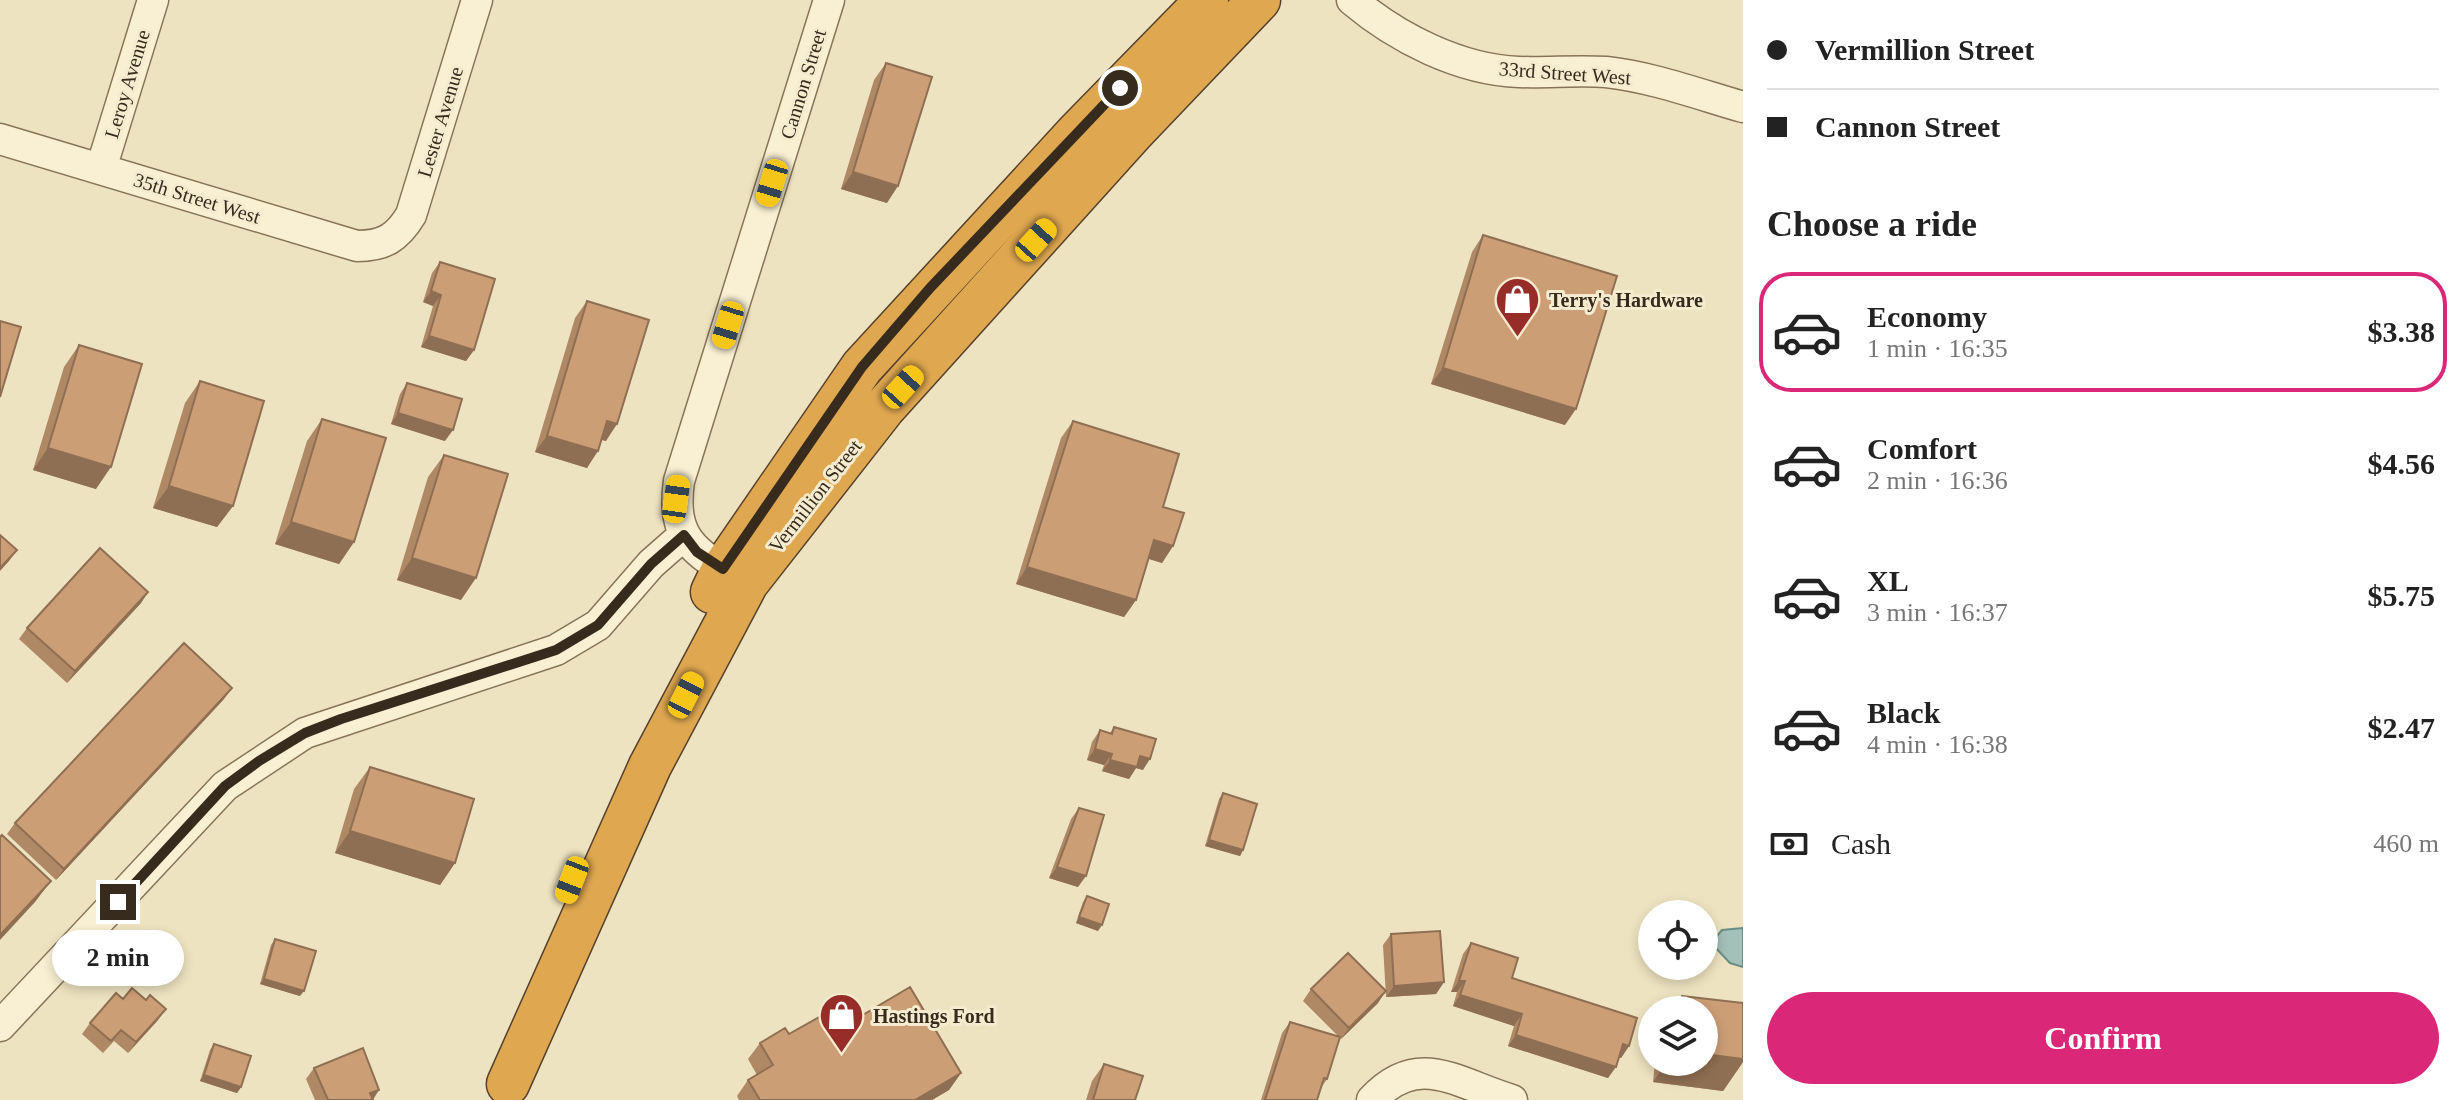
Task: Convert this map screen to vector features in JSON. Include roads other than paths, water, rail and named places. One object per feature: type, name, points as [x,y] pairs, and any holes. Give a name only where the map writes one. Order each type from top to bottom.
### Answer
[{"type":"highway","name":"Vermillion Street","points":[[505,1092],[735,576],[862,367],[1077,133],[1207,0]]},
{"type":"highway","name":"Vermillion Street","points":[[735,576],[1134,131],[1259,0]]},
{"type":"street","name":"Leroy Avenue","points":[[101,169],[153,0]]},
{"type":"street","name":"Lester Avenue","points":[[393,239],[411,215],[477,0]]},
{"type":"street","name":"Cannon Street","points":[[684,535],[677,516],[679,481],[829,0]]},
{"type":"street","name":"33rd Street West","points":[[1352,0],[1373,18],[1425,47],[1466,63],[1516,72],[1605,72],[1650,80],[1743,107]]},
{"type":"street","name":"35th Street West","points":[[0,139],[357,246],[377,246],[393,239]]},
{"type":"street","points":[[0,1026],[225,786],[259,761],[305,733],[341,719],[556,650],[598,625],[651,564],[684,535],[697,552],[735,576]]},
{"type":"street","points":[[1372,1100],[1389,1082],[1411,1072],[1434,1074],[1512,1100]]},
{"type":"water","points":[[1743,928],[1743,967],[1730,963],[1718,950],[1718,935],[1722,930]]},
{"type":"place","name":"Terry's Hardware","points":[[1518,339]]},
{"type":"place","name":"Hastings Ford","points":[[842,1055]]}]
